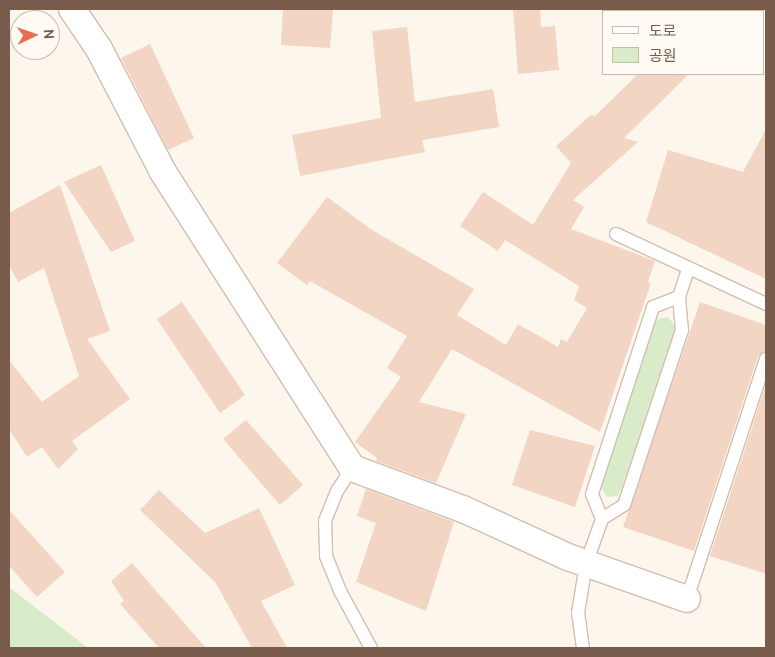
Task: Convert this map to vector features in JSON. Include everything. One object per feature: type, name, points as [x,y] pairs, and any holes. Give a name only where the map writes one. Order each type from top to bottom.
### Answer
[{"type":"street","points":[[72,9],[99,49],[163,172],[352,468],[463,509],[586,564],[687,599]]},
{"type":"lane","points":[[616,234],[688,270],[766,304]]},
{"type":"lane","points":[[583,648],[578,613],[586,564],[602,519],[624,504],[682,330],[679,297],[688,270]]},
{"type":"lane","points":[[602,519],[592,494],[653,307],[679,297]]},
{"type":"lane","points":[[687,599],[766,359]]},
{"type":"lane","points":[[352,468],[337,491],[325,521],[326,556],[340,590],[371,648]]},
{"type":"green space","points":[[668,317],[676,327],[621,490],[617,496],[607,497],[600,485],[654,324],[658,319]]},
{"type":"green space","points":[[9,587],[88,648],[9,648]]},
{"type":"building","points":[[283,9],[333,9],[330,48],[281,45]]},
{"type":"building","points":[[513,9],[540,9],[541,27],[555,26],[559,70],[518,74]]},
{"type":"building","points":[[407,27],[415,102],[493,89],[499,127],[422,140],[425,152],[300,176],[292,135],[381,118],[372,31]]},
{"type":"building","points":[[150,44],[194,138],[168,150],[121,58]]},
{"type":"building","points":[[637,75],[688,75],[624,138],[638,142],[573,200],[584,207],[571,229],[655,261],[648,282],[651,283],[600,432],[452,349],[419,402],[466,414],[436,483],[376,461],[377,458],[355,442],[401,377],[387,368],[407,336],[310,281],[307,285],[277,263],[327,197],[372,230],[474,289],[457,315],[506,345],[518,324],[558,347],[561,339],[567,342],[587,308],[574,300],[579,286],[505,240],[498,251],[460,226],[483,192],[533,225],[571,163],[556,146],[592,114],[594,117]]},
{"type":"building","points":[[766,129],[766,279],[646,222],[668,150],[743,172]]},
{"type":"building","points":[[101,165],[135,241],[111,252],[64,182]]},
{"type":"building","points":[[60,185],[110,331],[87,339],[130,399],[72,441],[78,449],[58,469],[42,447],[27,457],[9,429],[9,360],[42,402],[79,376],[44,268],[18,282],[9,265],[9,213]]},
{"type":"building","points":[[182,302],[245,395],[220,413],[157,319]]},
{"type":"building","points":[[700,302],[766,325],[766,351],[758,356],[694,551],[623,527]]},
{"type":"building","points":[[766,384],[766,574],[710,556]]},
{"type":"building","points":[[246,420],[303,485],[280,505],[223,439]]},
{"type":"building","points":[[530,430],[595,446],[575,507],[512,485]]},
{"type":"building","points":[[366,489],[454,522],[426,611],[356,582],[376,523],[357,516]]},
{"type":"building","points":[[159,490],[205,533],[259,508],[295,585],[261,601],[287,648],[252,648],[215,582],[140,510]]},
{"type":"building","points":[[9,510],[65,572],[37,597],[9,566]]},
{"type":"building","points":[[132,563],[206,648],[159,648],[120,604],[124,601],[111,581]]}]
